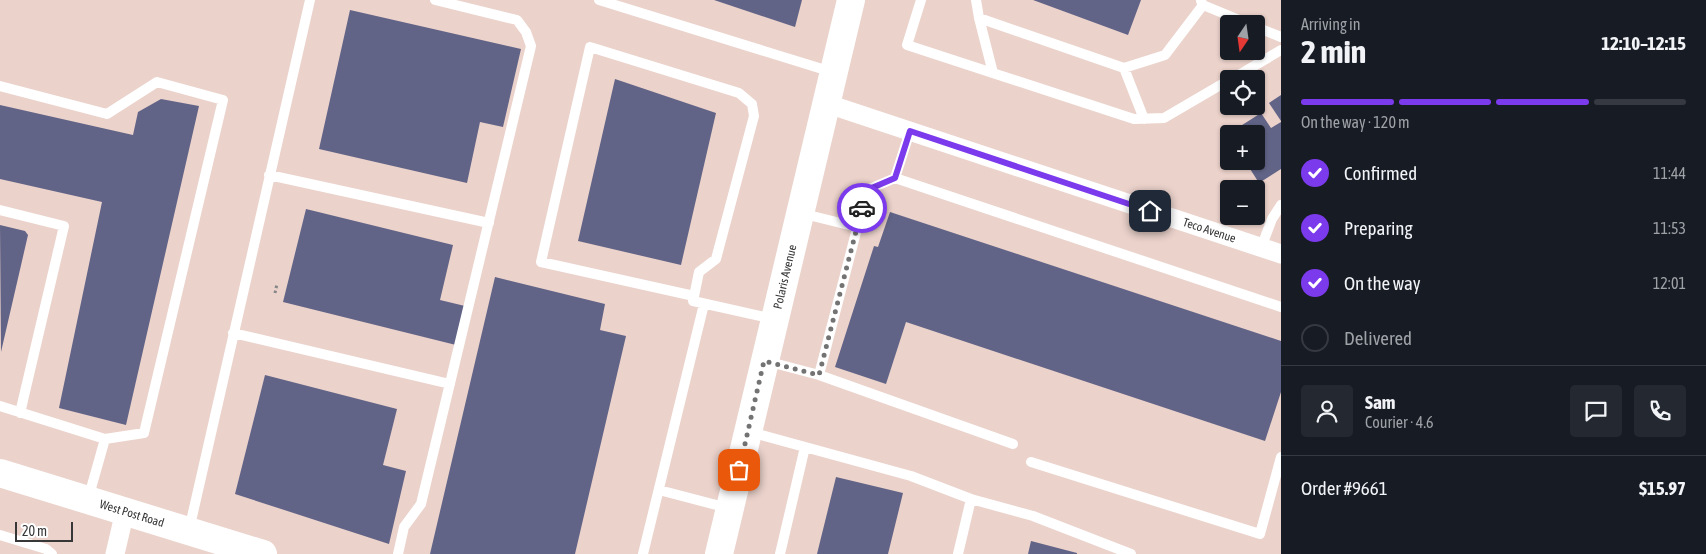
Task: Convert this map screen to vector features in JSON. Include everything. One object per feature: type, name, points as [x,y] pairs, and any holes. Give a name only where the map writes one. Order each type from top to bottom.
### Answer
[{"type":"street","name":"Polaris Avenue","points":[[718,554],[749,432],[764,361],[851,0]]},
{"type":"street","name":"Teco Avenue","points":[[825,103],[1281,254]]},
{"type":"street","name":"West Post Road","points":[[0,473],[253,552]]},
{"type":"street","points":[[115,554],[124,511]]},
{"type":"lane","points":[[189,531],[310,0]]},
{"type":"lane","points":[[398,554],[404,527],[420,504],[532,46],[526,32],[517,20],[435,0]]},
{"type":"lane","points":[[599,0],[834,72]]},
{"type":"lane","points":[[921,0],[907,45],[1134,119],[1164,118],[1220,86]]},
{"type":"lane","points":[[976,0],[993,73]]},
{"type":"lane","points":[[979,18],[1124,68],[1165,56],[1202,3],[1229,15]]},
{"type":"lane","points":[[1265,31],[1281,37]]},
{"type":"lane","points":[[694,296],[541,262],[590,47],[739,93],[752,104],[754,116],[716,260],[699,272],[693,301],[774,320]]},
{"type":"lane","points":[[1247,70],[1281,50]]},
{"type":"lane","points":[[1124,68],[1144,119]]},
{"type":"lane","points":[[0,86],[107,114],[157,82],[223,100],[144,433],[105,439],[0,406]]},
{"type":"lane","points":[[895,178],[910,131]]},
{"type":"lane","points":[[269,175],[489,223]]},
{"type":"lane","points":[[819,375],[867,190],[895,178],[1281,307]]},
{"type":"lane","points":[[1261,248],[1272,219],[1281,205]]},
{"type":"lane","points":[[0,210],[64,226],[20,412]]},
{"type":"lane","points":[[799,213],[857,227]]},
{"type":"lane","points":[[644,554],[704,304]]},
{"type":"lane","points":[[233,333],[450,384]]},
{"type":"lane","points":[[764,361],[819,375],[1013,444]]},
{"type":"lane","points":[[749,432],[911,476],[971,499],[1034,516],[1131,554]]},
{"type":"lane","points":[[88,500],[105,439]]},
{"type":"lane","points":[[780,554],[805,447]]},
{"type":"lane","points":[[1031,462],[1260,534],[1281,457]]},
{"type":"lane","points":[[659,490],[730,508]]},
{"type":"lane","points":[[958,554],[971,499]]},
{"type":"lane","points":[[0,535],[46,549],[52,554]]},
{"type":"path","points":[[275,292],[277,284]]},
{"type":"shaded area","points":[[0,0],[1281,0],[1281,554],[0,554]]},
{"type":"building","points":[[714,0],[802,0],[795,27]]},
{"type":"building","points":[[1033,0],[1141,0],[1128,35]]},
{"type":"building","points":[[350,10],[521,49],[503,127],[480,122],[467,183],[319,149]]},
{"type":"building","points":[[615,79],[716,113],[681,265],[578,241]]},
{"type":"building","points":[[1281,95],[1281,121],[1269,103]]},
{"type":"building","points":[[161,99],[199,106],[126,425],[59,408],[102,202],[0,179],[0,105],[133,135],[138,112]]},
{"type":"building","points":[[1258,115],[1262,115],[1271,128],[1281,122],[1281,169],[1264,180],[1257,180],[1251,170],[1265,170],[1265,125],[1242,125]]},
{"type":"building","points":[[306,209],[453,245],[440,300],[465,306],[456,345],[283,302]]},
{"type":"building","points":[[890,212],[1281,341],[1281,392],[1265,441],[906,322],[886,384],[835,367],[874,246],[878,247]]},
{"type":"building","points":[[0,225],[25,231],[28,235],[1,352]]},
{"type":"building","points":[[495,277],[605,304],[600,330],[626,336],[575,554],[430,554]]},
{"type":"building","points":[[265,375],[397,409],[383,465],[406,471],[389,544],[235,494]]},
{"type":"building","points":[[836,477],[903,493],[888,554],[817,554]]},
{"type":"building","points":[[1031,541],[1077,553],[1077,554],[1028,554]]},
{"type":"way so far","points":[[739,470],[764,361],[819,375],[862,208]]},
{"type":"route","points":[[862,208],[867,190],[895,178],[910,131],[1150,211]]}]
